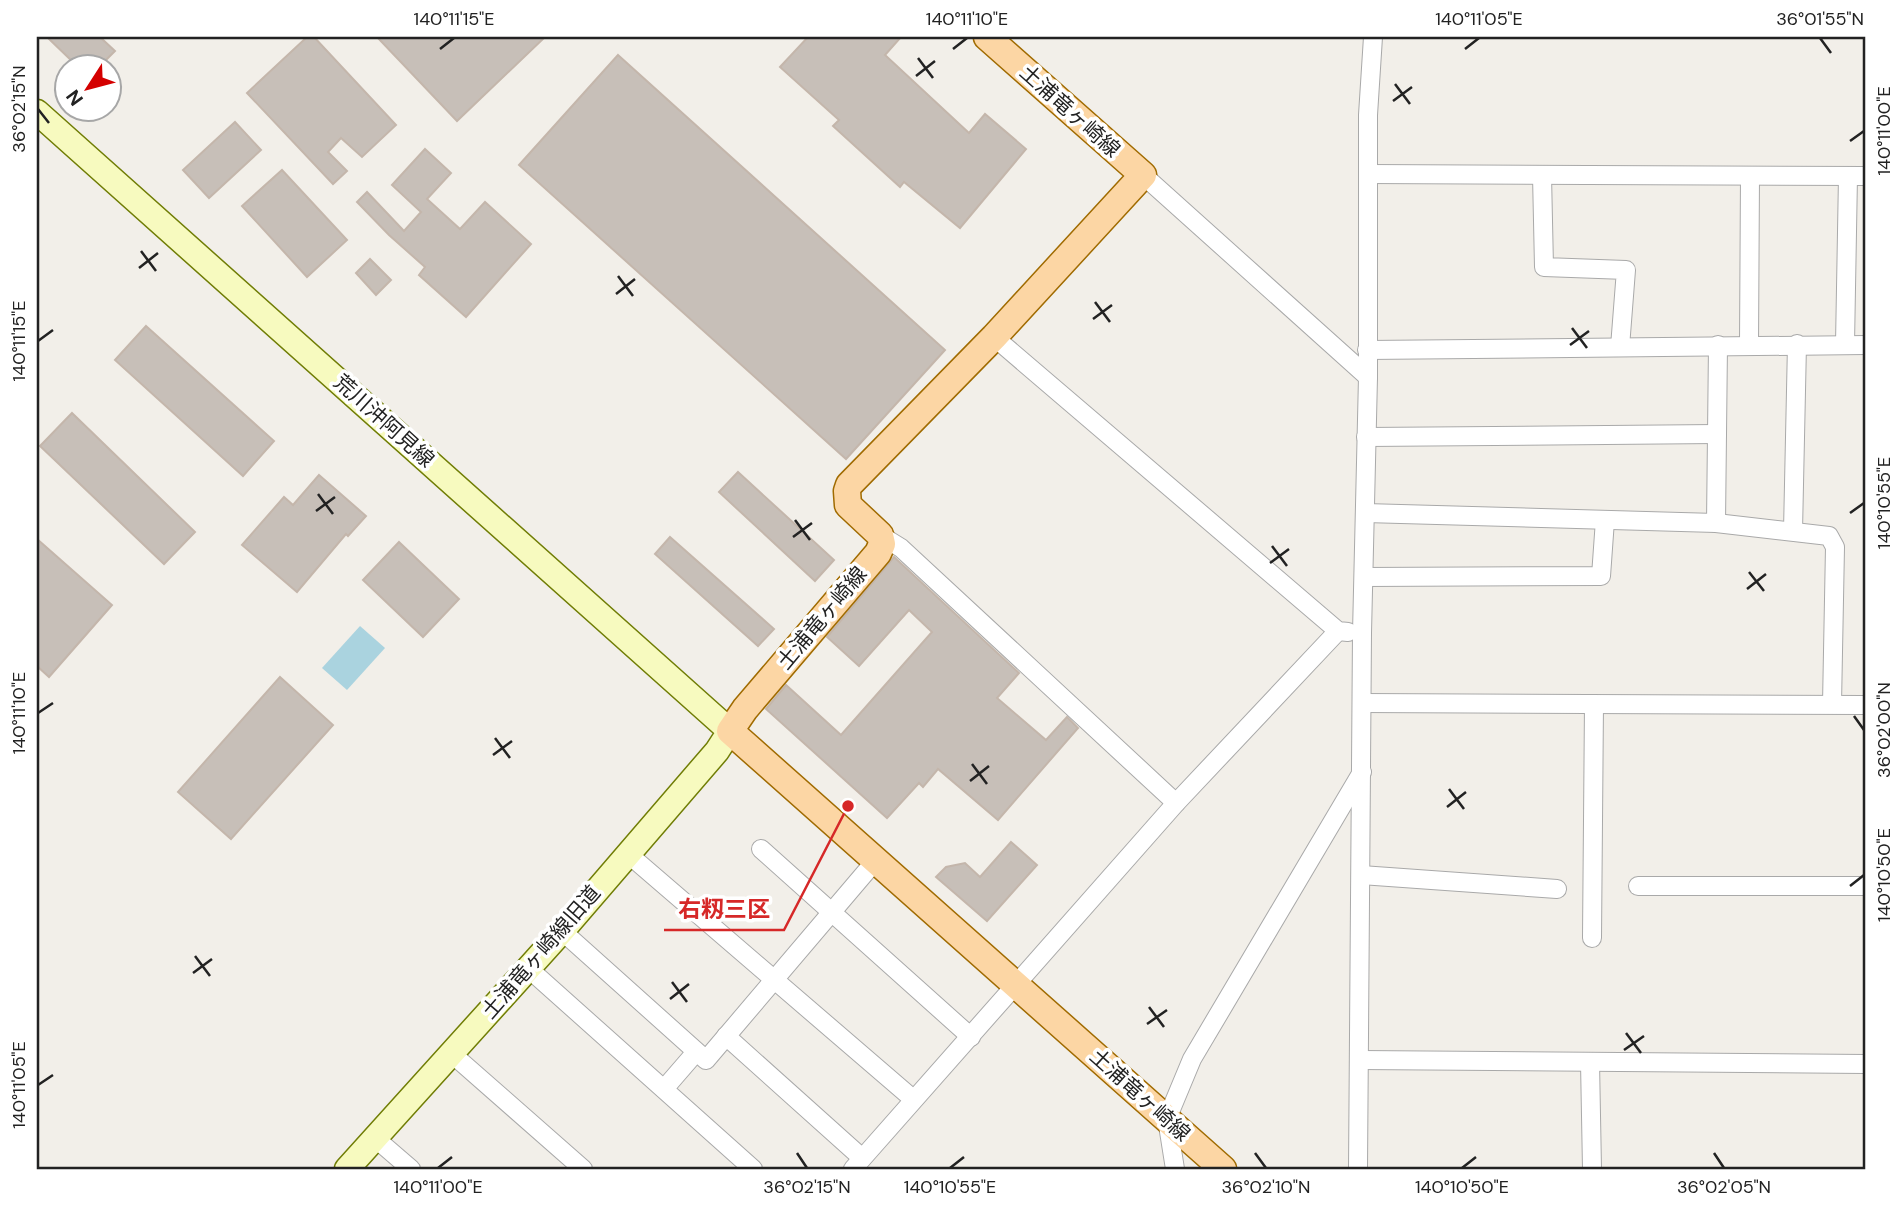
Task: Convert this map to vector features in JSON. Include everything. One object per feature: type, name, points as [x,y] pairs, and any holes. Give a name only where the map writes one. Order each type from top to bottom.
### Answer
[{"type":"main road","name":"土浦竜ヶ崎線","points":[[987,37],[1143,176]]},
{"type":"main road","name":"荒川沖阿見線","points":[[37,112],[730,731]]},
{"type":"main road","points":[[880,535],[848,505],[849,485],[994,337],[1143,176]]},
{"type":"main road","name":"土浦竜ヶ崎線","points":[[880,535],[882,544],[878,553],[745,709],[730,731],[1223,1169]]},
{"type":"main road","name":"土浦竜ヶ崎線旧道","points":[[347,1169],[562,931],[717,751],[730,731]]},
{"type":"street","points":[[1358,1169],[1368,174],[1373,37]]},
{"type":"street","points":[[1368,174],[1857,176],[1845,344]]},
{"type":"street","points":[[1542,175],[1544,267],[1626,270],[1620,346]]},
{"type":"street","points":[[1143,176],[1368,377]]},
{"type":"street","points":[[1749,345],[1750,176]]},
{"type":"street","points":[[994,337],[1338,631],[1362,633]]},
{"type":"street","points":[[1793,531],[1797,344]]},
{"type":"street","points":[[1716,523],[1717,345]]},
{"type":"street","points":[[1367,350],[1866,345]]},
{"type":"street","points":[[1366,437],[1717,434]]},
{"type":"street","points":[[1365,513],[1716,523],[1829,536],[1835,547],[1832,704]]},
{"type":"street","points":[[1364,577],[1601,576],[1605,520]]},
{"type":"street","points":[[880,535],[901,548],[1176,803]]},
{"type":"street","points":[[726,1037],[858,1164],[1176,803],[1338,631]]},
{"type":"street","points":[[1362,703],[1866,705]]},
{"type":"street","points":[[1592,938],[1594,704]]},
{"type":"street","points":[[1175,1169],[1167,1119],[1192,1059],[1362,772]]},
{"type":"street","points":[[761,849],[971,1037]]},
{"type":"street","points":[[627,853],[914,1100]]},
{"type":"street","points":[[562,931],[706,1060],[876,860]]},
{"type":"street","points":[[1361,875],[1557,889]]},
{"type":"street","points":[[1638,886],[1866,886]]},
{"type":"street","points":[[528,968],[754,1169]]},
{"type":"street","points":[[664,1089],[696,1052]]},
{"type":"street","points":[[450,1053],[583,1169]]},
{"type":"street","points":[[1360,1060],[1866,1064]]},
{"type":"street","points":[[1590,1062],[1592,1169]]},
{"type":"street","points":[[375,1138],[411,1169]]},
{"type":"water","points":[[360,626],[385,648],[347,690],[322,668]]},
{"type":"building","points":[[47,37],[100,37],[115,51],[114,52],[63,52]]},
{"type":"building","points":[[307,37],[314,37],[396,125],[362,157],[341,138],[328,152],[347,171],[333,184],[247,93]]},
{"type":"building","points":[[377,37],[545,37],[457,121]]},
{"type":"building","points":[[808,37],[901,37],[885,55],[969,133],[985,114],[1026,149],[960,228],[904,182],[900,187],[833,126],[839,120],[780,67]]},
{"type":"building","points":[[618,55],[945,350],[846,459],[519,165]]},
{"type":"building","points":[[235,122],[261,150],[209,198],[183,170]]},
{"type":"building","points":[[425,149],[451,173],[427,199],[460,229],[485,202],[531,244],[466,317],[419,275],[425,267],[357,202],[367,192],[404,231],[421,212],[392,185]]},
{"type":"building","points":[[282,170],[347,240],[307,277],[242,206]]},
{"type":"building","points":[[370,259],[391,280],[376,295],[356,273]]},
{"type":"building","points":[[146,326],[274,441],[243,476],[115,360]]},
{"type":"building","points":[[72,413],[195,532],[164,564],[40,446]]},
{"type":"building","points":[[738,472],[834,560],[815,581],[719,492]]},
{"type":"building","points":[[319,475],[366,516],[348,536],[346,534],[297,592],[242,545],[284,497],[293,505]]},
{"type":"building","points":[[670,537],[774,629],[758,646],[655,554]]},
{"type":"building","points":[[37,539],[112,605],[49,677],[37,666]]},
{"type":"building","points":[[399,542],[459,599],[423,637],[363,580]]},
{"type":"building","points":[[894,557],[1019,673],[997,698],[1046,740],[1067,717],[1078,728],[998,820],[938,769],[923,787],[919,783],[887,818],[766,709],[786,685],[841,735],[932,632],[909,610],[859,666],[827,637]]},
{"type":"building","points":[[280,677],[333,725],[231,839],[178,792]]},
{"type":"building","points":[[1011,842],[1037,865],[987,921],[936,877],[946,867],[965,863],[980,877]]},
{"type":"place","name":"右籾三区","points":[[848,806]]}]
